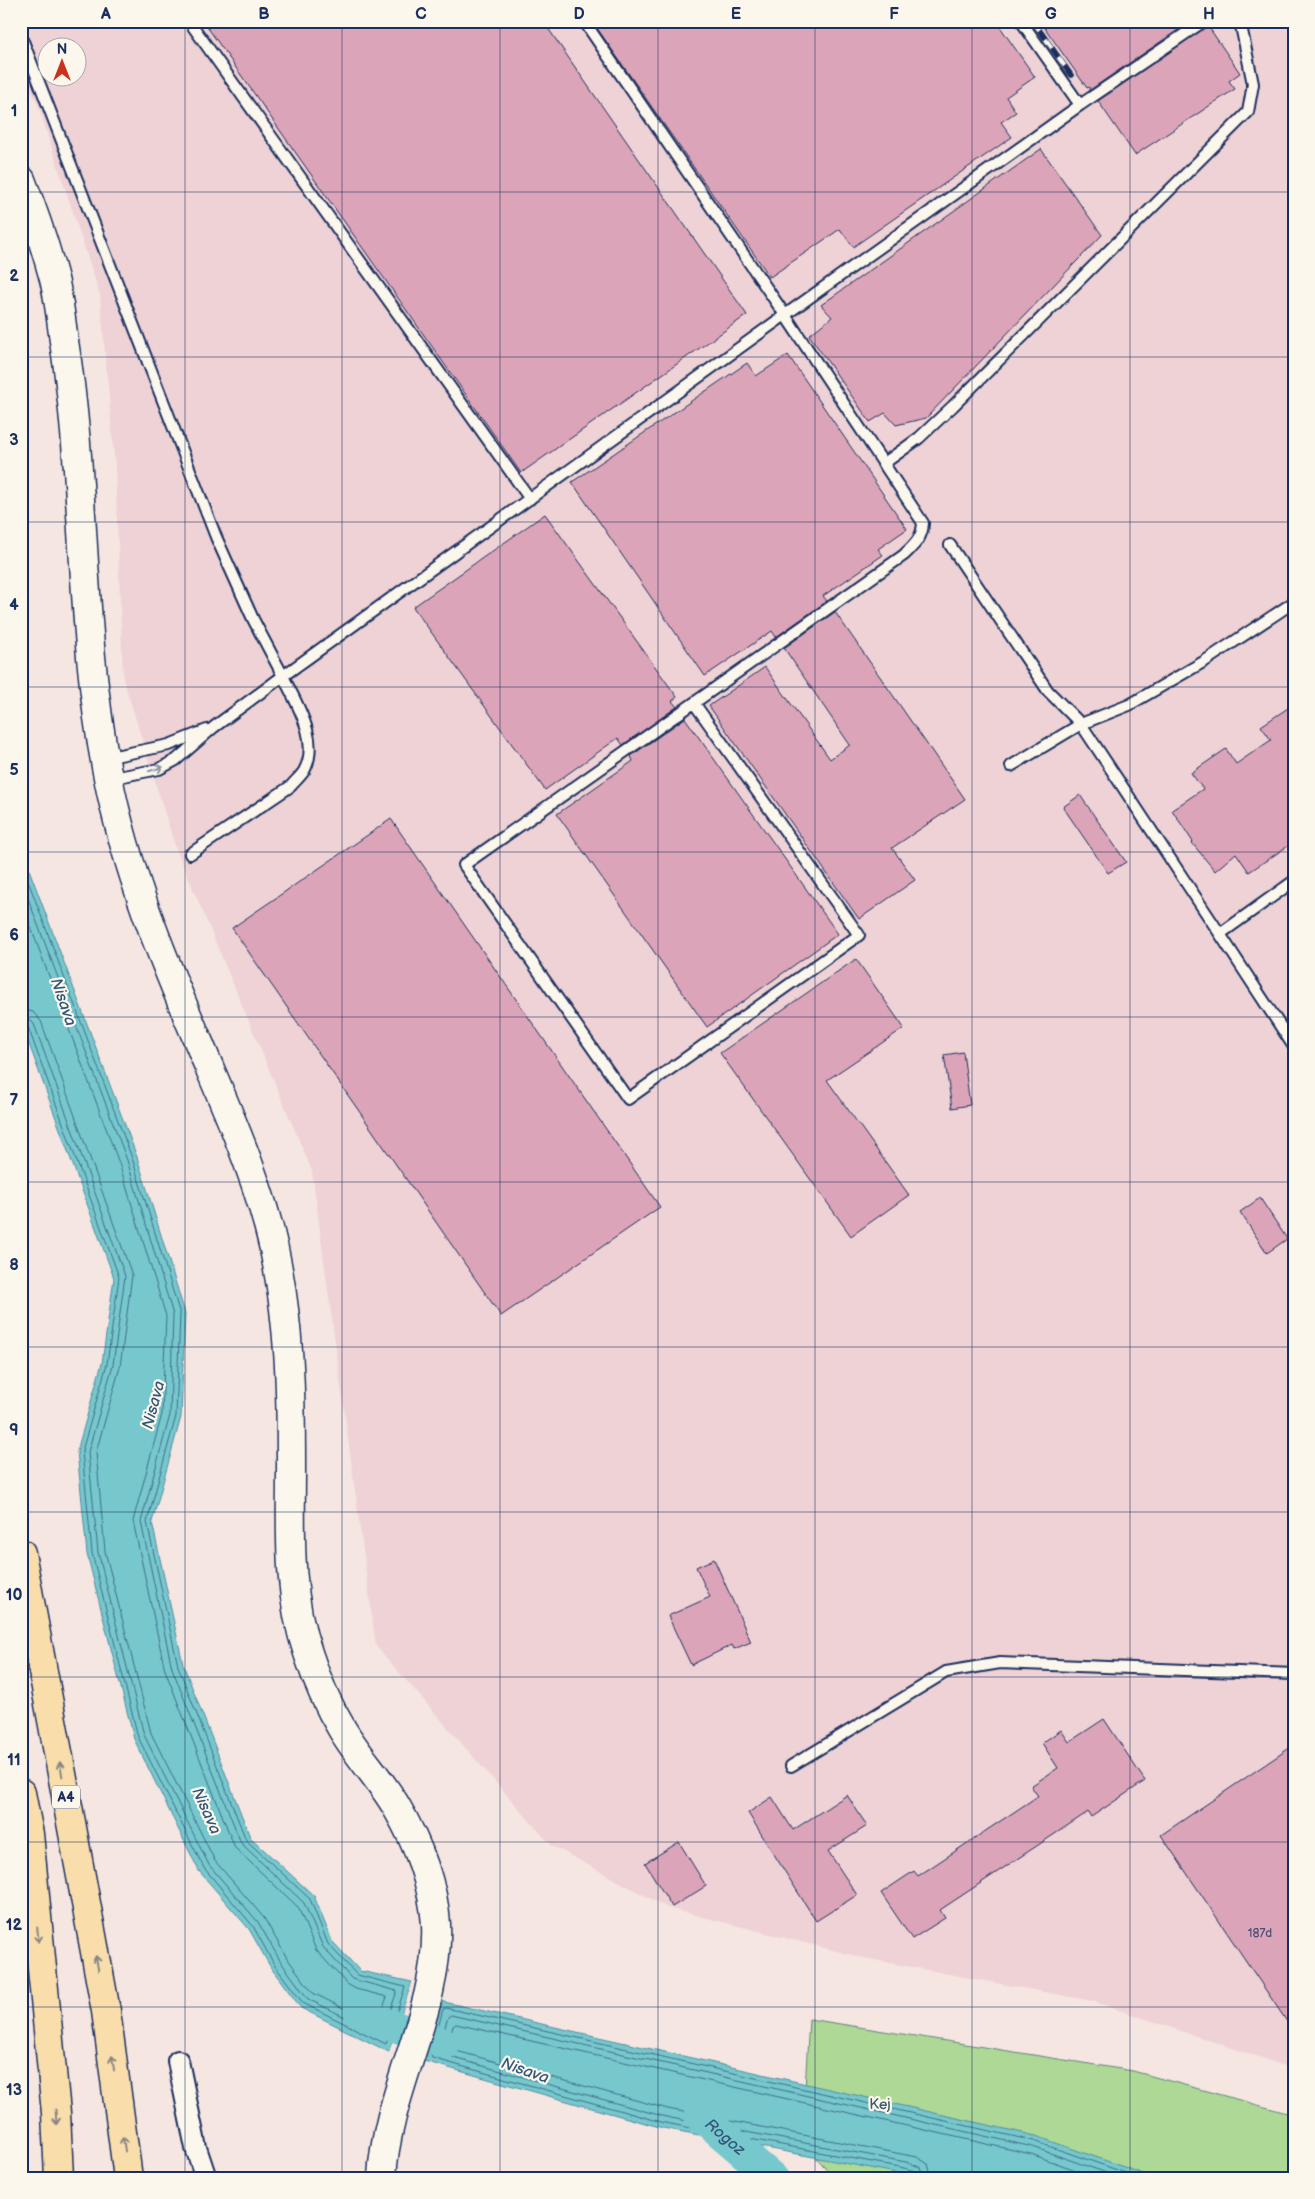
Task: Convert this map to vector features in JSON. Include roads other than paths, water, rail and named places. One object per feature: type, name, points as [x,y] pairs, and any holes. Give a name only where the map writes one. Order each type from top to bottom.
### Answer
[{"type":"highway","name":"A4","points":[[21,1553],[106,2011],[128,2178]]},
{"type":"highway","points":[[21,1793],[32,1863],[56,2113],[59,2178]]},
{"type":"main road","points":[[21,180],[36,220],[55,283],[70,381],[80,472],[88,629],[106,768],[123,840],[162,954],[248,1161],[258,1190],[274,1250],[286,1311],[291,1401],[290,1561],[293,1593],[307,1652],[340,1726],[395,1805],[423,1861],[431,1889],[436,1938],[425,2002],[388,2125],[382,2178]]},
{"type":"street","points":[[178,2061],[196,2148],[206,2178]]},
{"type":"lane","points":[[189,21],[530,499]]},
{"type":"lane","points":[[584,21],[785,315],[923,523],[923,532],[919,541],[904,555],[464,865],[628,1099],[860,935],[694,703]]},
{"type":"lane","points":[[1021,21],[1080,105]]},
{"type":"lane","points":[[106,768],[159,769],[188,751],[214,727],[283,676],[785,315],[1080,105],[1204,21]]},
{"type":"lane","points":[[883,464],[919,438],[954,406],[1248,112],[1253,84],[1240,21]]},
{"type":"lane","points":[[21,36],[216,537],[253,619],[283,676],[306,726],[310,748],[304,771],[291,786],[190,854]]},
{"type":"lane","points":[[950,545],[1048,691],[1081,724],[1294,1047]]},
{"type":"lane","points":[[1011,766],[1081,724],[1129,705],[1205,661],[1294,602]]},
{"type":"lane","points":[[106,768],[214,727]]},
{"type":"lane","points":[[1220,934],[1294,881]]},
{"type":"lane","points":[[791,1766],[946,1672],[1000,1663],[1294,1674]]},
{"type":"water","points":[[21,848],[137,1157],[185,1313],[181,1417],[152,1522],[183,1664],[250,1837],[314,1896],[332,1941],[360,1971],[412,1982],[389,2052],[301,2008],[271,1968],[249,1929],[199,1871],[134,1739],[87,1554],[77,1451],[102,1363],[114,1278],[21,1022]]},
{"type":"water","points":[[440,2001],[1036,2136],[1155,2178],[922,2178],[663,2128],[424,2061]]},
{"type":"waterway","name":"Nisava","points":[[359,2011],[382,2022],[445,2044]]},
{"type":"waterway","name":"Rogoz","points":[[699,2115],[773,2178]]},
{"type":"railway","points":[[1033,21],[1071,75]]},
{"type":"park label","name":"Кеј","points":[[880,2104]]}]
